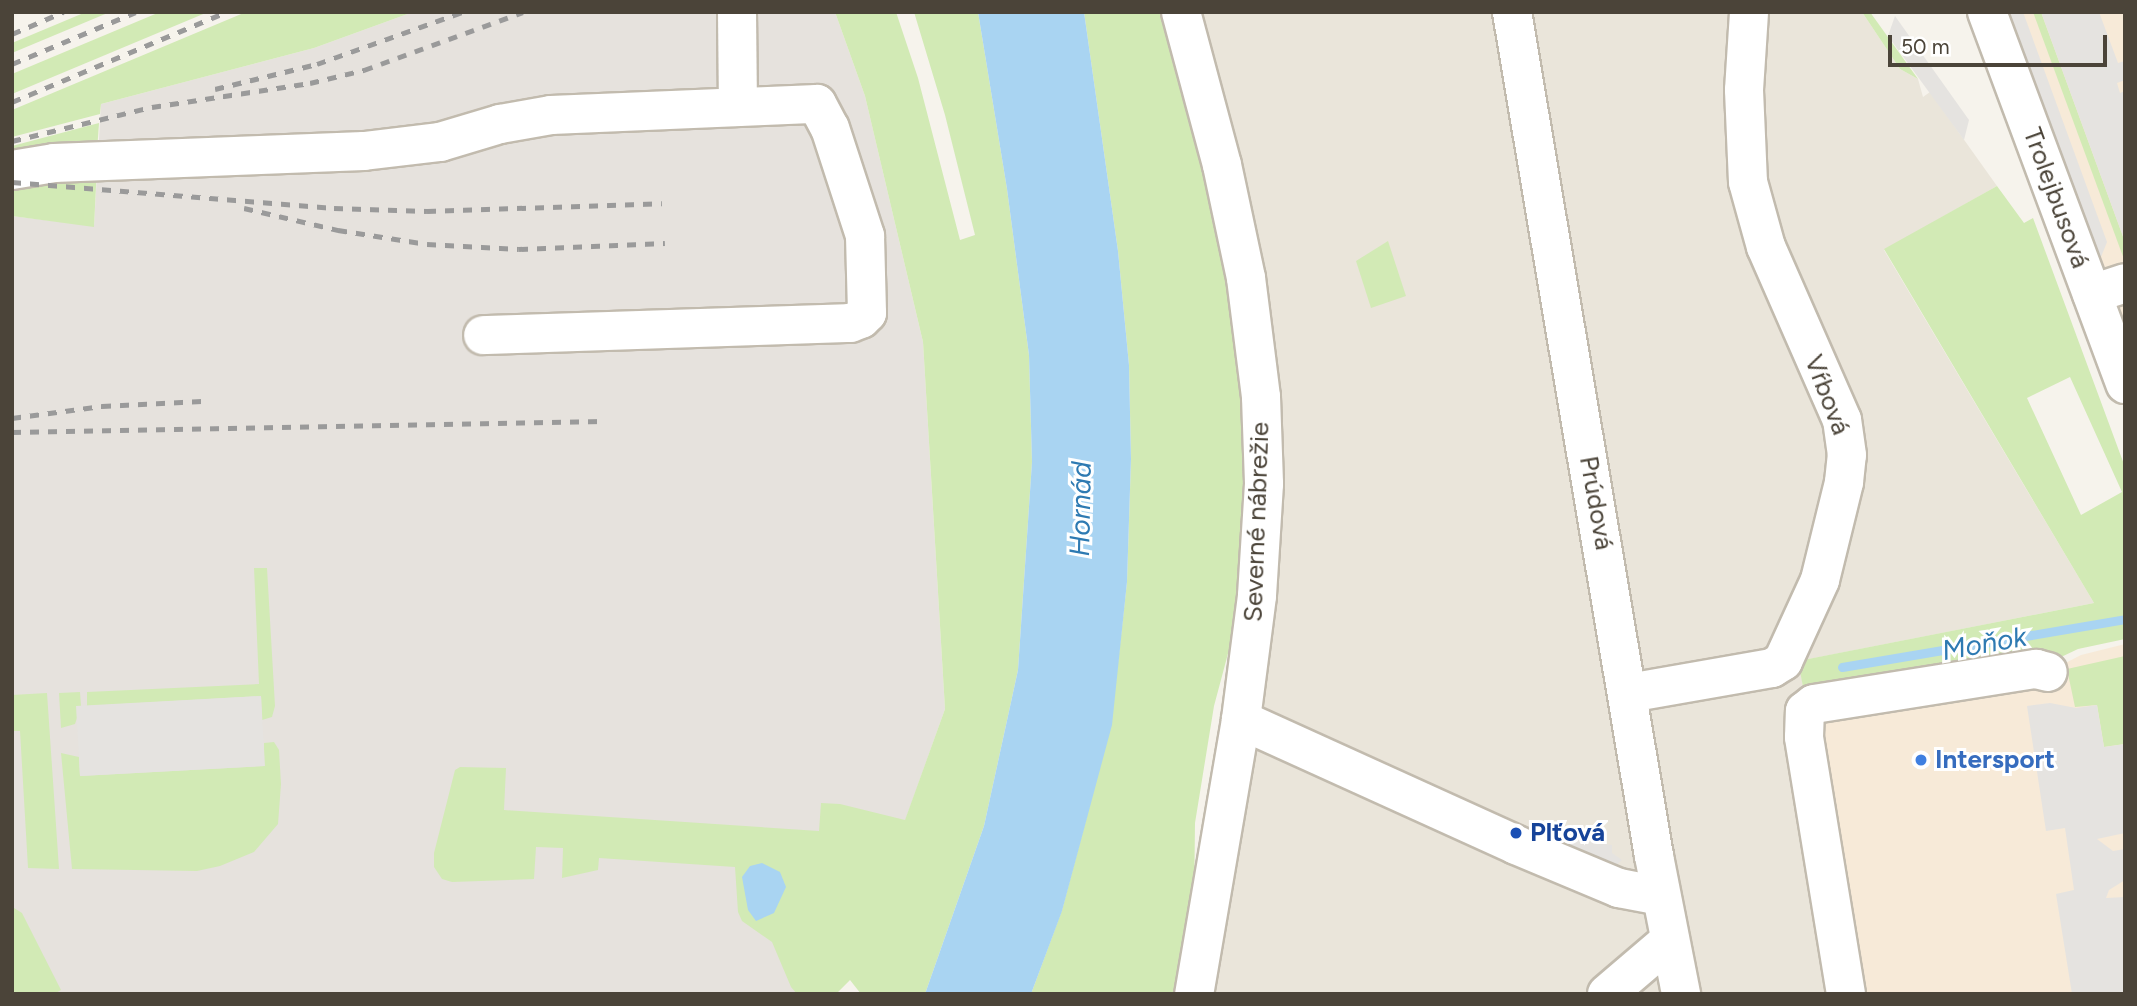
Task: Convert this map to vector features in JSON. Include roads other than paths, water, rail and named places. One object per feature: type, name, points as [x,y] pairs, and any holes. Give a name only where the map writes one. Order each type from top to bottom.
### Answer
[{"type":"street","points":[[737,12],[738,107]]},
{"type":"street","name":"Severné nábrežie","points":[[1181,12],[1222,164],[1246,278],[1261,397],[1264,484],[1257,596],[1241,720],[1194,994]]},
{"type":"street","name":"Prúdová","points":[[1512,12],[1629,693],[1661,896],[1681,994]]},
{"type":"street","name":"Vŕbová","points":[[1629,693],[1772,668],[1783,661],[1820,580],[1836,523],[1847,455],[1842,420],[1766,247],[1748,182],[1744,90],[1749,12]]},
{"type":"street","name":"Trolejbusová","points":[[1987,12],[2108,289],[2125,384]]},
{"type":"street","points":[[12,170],[33,164],[97,160],[365,151],[440,142],[500,124],[551,115],[817,104],[830,128],[865,236],[867,313],[861,319],[850,323],[483,335]]},
{"type":"street","points":[[1846,994],[1804,737],[1805,711],[1814,704],[2036,669],[2048,672]]},
{"type":"street","points":[[1241,720],[1527,850],[1628,891],[1661,896]]},
{"type":"street","points":[[1607,994],[1669,941]]},
{"type":"water","name":"Hornád","points":[[978,12],[1084,12],[1118,251],[1129,365],[1131,459],[1127,582],[1112,725],[1062,911],[1031,994],[925,994],[984,826],[1018,670],[1032,462],[1029,355],[1007,189]]},
{"type":"water","points":[[762,863],[780,872],[786,887],[774,913],[756,921],[748,910],[742,877],[750,866]]},
{"type":"waterway","name":"Moňok","points":[[1842,667],[2125,619]]},
{"type":"railway","points":[[12,34],[63,12]]},
{"type":"railway","points":[[12,64],[136,12]]},
{"type":"railway","points":[[12,102],[226,12]]},
{"type":"railway","points":[[215,89],[317,64],[462,12]]},
{"type":"railway","points":[[12,141],[152,107],[310,83],[364,70],[523,12]]},
{"type":"railway","points":[[12,182],[334,208],[427,211],[662,203]]},
{"type":"railway","points":[[244,208],[338,230],[427,244],[519,249],[665,243]]},
{"type":"railway","points":[[12,418],[102,406],[202,401]]},
{"type":"railway","points":[[12,432],[604,421]]},
{"type":"place","name":"Intersport","points":[[1921,760]]},
{"type":"place","name":"Plťová","points":[[1516,833]]}]
